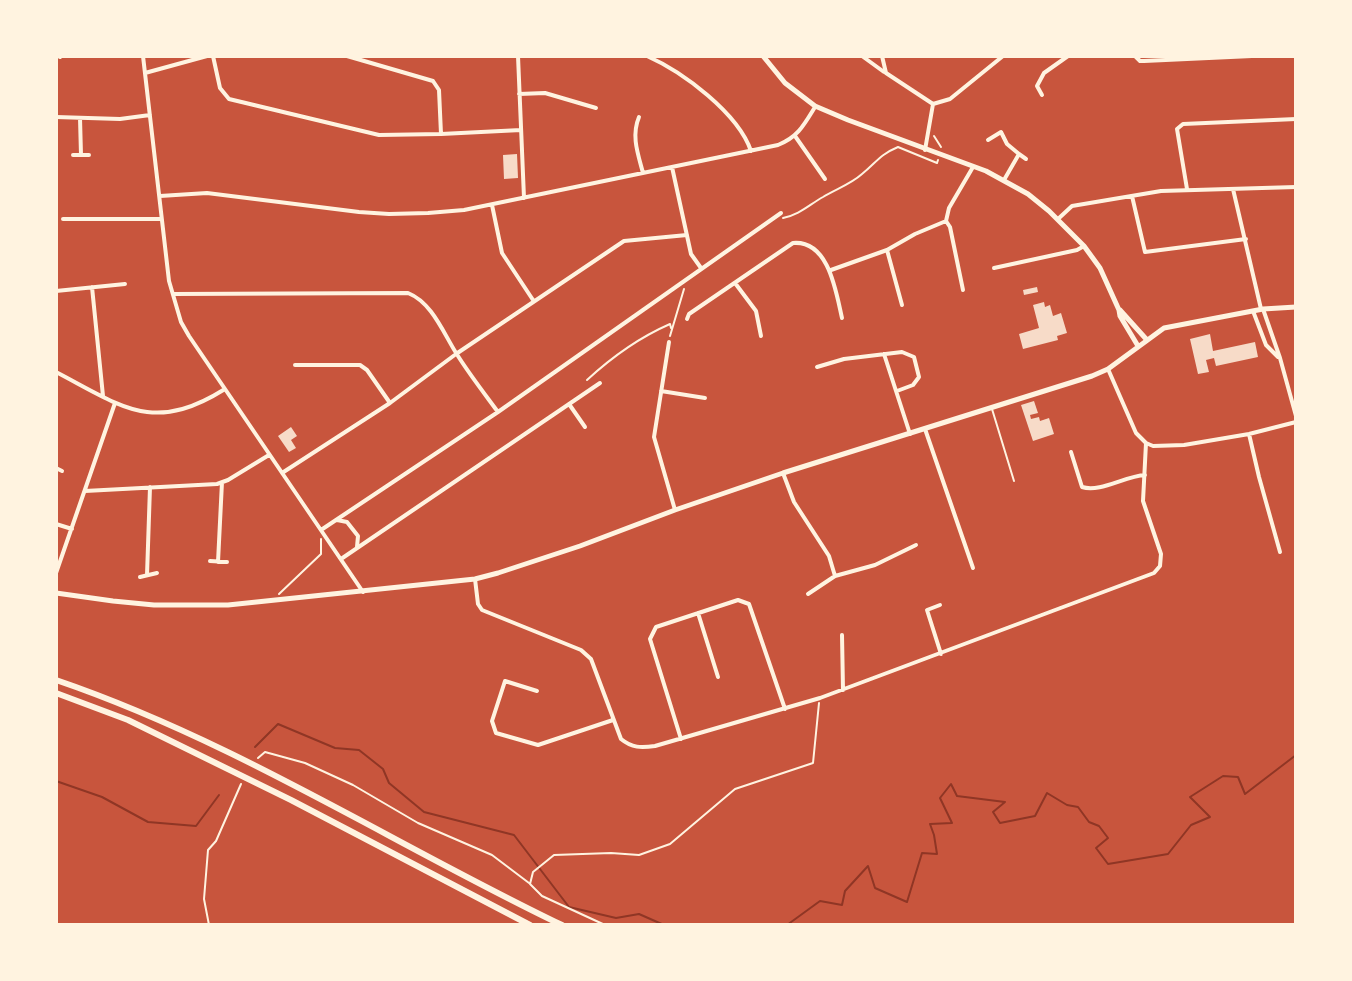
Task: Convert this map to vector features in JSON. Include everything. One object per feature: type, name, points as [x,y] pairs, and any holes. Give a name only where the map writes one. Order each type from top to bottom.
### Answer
[{"type":"highway","points":[[56,680],[136,710],[301,788],[562,925]]},
{"type":"highway","points":[[56,693],[141,726],[291,800],[530,925]]},
{"type":"street","points":[[143,56],[172,294],[181,322],[363,592]]},
{"type":"street","points":[[145,73],[207,56]]},
{"type":"street","points":[[213,56],[220,88],[229,99],[379,135],[521,130]]},
{"type":"street","points":[[347,56],[433,81],[439,90],[441,134]]},
{"type":"street","points":[[518,56],[524,198]]},
{"type":"street","points":[[647,56],[688,80],[725,112],[747,139],[751,151]]},
{"type":"street","points":[[763,56],[785,83],[815,106],[973,167],[1028,194],[1058,219],[1098,265],[1120,316],[1138,346]]},
{"type":"street","points":[[862,56],[933,104],[950,99],[1002,56]]},
{"type":"street","points":[[882,56],[886,73]]},
{"type":"street","points":[[1037,86],[1044,73],[1068,56]]},
{"type":"street","points":[[1135,56],[1140,61],[1252,56]]},
{"type":"street","points":[[1030,85],[1037,86]]},
{"type":"street","points":[[1037,86],[1042,95]]},
{"type":"street","points":[[519,94],[545,93],[596,108]]},
{"type":"street","points":[[925,150],[933,104]]},
{"type":"street","points":[[160,196],[207,193],[389,214],[440,212],[492,205],[778,145],[795,136],[815,106]]},
{"type":"street","points":[[56,117],[120,119],[150,115]]},
{"type":"street","points":[[639,117],[635,138],[643,173]]},
{"type":"street","points":[[80,118],[81,155]]},
{"type":"street","points":[[1187,189],[1179,126],[1296,119]]},
{"type":"street","points":[[988,140],[1001,132],[1007,144],[1026,159]]},
{"type":"street","points":[[795,136],[825,179]]},
{"type":"street","points":[[1004,180],[1019,154]]},
{"type":"street","points":[[73,155],[89,155]]},
{"type":"street","points":[[672,167],[691,254],[701,269]]},
{"type":"street","points":[[963,290],[950,227],[946,221],[949,208],[973,167]]},
{"type":"street","points":[[1058,219],[1072,206],[1132,196],[1187,189],[1296,187]]},
{"type":"street","points":[[1233,189],[1262,309],[1296,416]]},
{"type":"street","points":[[1132,196],[1145,252],[1246,239]]},
{"type":"street","points":[[492,205],[502,253],[534,301]]},
{"type":"street","points":[[321,530],[498,412],[779,216]]},
{"type":"street","points":[[63,219],[162,219]]},
{"type":"street","points":[[831,270],[887,250],[946,221]]},
{"type":"street","points":[[282,473],[390,403],[456,354],[624,241],[687,235]]},
{"type":"street","points":[[687,319],[689,314],[793,243],[804,242],[814,248],[831,270],[842,318]]},
{"type":"street","points":[[994,268],[1084,246]]},
{"type":"street","points":[[887,250],[902,305]]},
{"type":"street","points":[[735,283],[756,311],[761,336]]},
{"type":"street","points":[[56,291],[125,284]]},
{"type":"street","points":[[92,287],[103,397]]},
{"type":"street","points":[[172,294],[408,293],[416,296],[443,329],[456,354],[498,412]]},
{"type":"street","points":[[56,593],[175,606],[228,605],[475,579],[580,546],[783,473],[1092,376],[1108,369],[1164,328],[1262,309],[1296,307]]},
{"type":"street","points":[[1119,310],[1147,340]]},
{"type":"street","points":[[1253,311],[1266,345],[1280,358]]},
{"type":"street","points":[[1260,330],[1269,327]]},
{"type":"street","points":[[669,342],[654,437],[675,510]]},
{"type":"street","points":[[1271,351],[1276,346]]},
{"type":"street","points":[[817,367],[844,359],[902,352],[914,357],[919,377],[913,385],[897,391]]},
{"type":"street","points":[[884,354],[910,434]]},
{"type":"street","points":[[295,365],[360,365],[390,403]]},
{"type":"street","points":[[1108,369],[1131,423],[1140,438],[1153,446],[1172,447],[1249,434],[1296,422]]},
{"type":"street","points":[[56,372],[115,403],[164,414],[195,406],[225,389]]},
{"type":"street","points":[[587,380],[593,388]]},
{"type":"street","points":[[341,559],[600,383]]},
{"type":"street","points":[[661,391],[705,398]]},
{"type":"street","points":[[64,573],[56,572],[115,403]]},
{"type":"street","points":[[569,404],[585,427]]},
{"type":"street","points":[[925,429],[973,568]]},
{"type":"street","points":[[1249,434],[1280,552]]},
{"type":"street","points":[[475,579],[478,604],[482,610],[581,650],[591,659],[621,739],[642,748],[820,698],[1154,573],[1160,566],[1161,554],[1143,501],[1146,443]]},
{"type":"street","points":[[1071,452],[1082,487],[1091,490],[1132,476],[1145,475]]},
{"type":"street","points":[[85,491],[210,485],[222,482],[269,455]]},
{"type":"street","points":[[56,468],[62,471]]},
{"type":"street","points":[[783,473],[794,502],[829,556],[835,576]]},
{"type":"street","points":[[218,562],[222,482]]},
{"type":"street","points":[[147,575],[150,487]]},
{"type":"street","points":[[335,520],[347,522],[358,536],[356,550]]},
{"type":"street","points":[[56,524],[72,529]]},
{"type":"street","points":[[808,594],[835,576],[875,565],[916,545]]},
{"type":"street","points":[[210,561],[227,562]]},
{"type":"street","points":[[140,577],[157,573]]},
{"type":"street","points":[[681,739],[650,639],[656,627],[738,600],[749,604],[785,709]]},
{"type":"street","points":[[940,605],[927,610],[941,654]]},
{"type":"street","points":[[698,613],[718,677]]},
{"type":"street","points":[[842,635],[843,690]]},
{"type":"street","points":[[537,691],[505,681],[492,721],[496,733],[538,745],[613,720]]},
{"type":"lane","points":[[992,408],[1014,481]]},
{"type":"path","points":[[779,216],[801,212],[863,174],[883,153],[898,147],[937,163],[942,148],[933,134]]},
{"type":"path","points":[[669,342],[684,290]]},
{"type":"path","points":[[587,380],[607,361],[646,335],[670,324],[671,328]]},
{"type":"path","points":[[280,600],[279,594],[321,554],[321,530]]},
{"type":"path","points":[[530,884],[533,872],[554,855],[639,855],[670,844],[735,789],[813,763],[820,698]]},
{"type":"path","points":[[257,760],[265,752],[305,763],[353,785],[418,823],[492,855],[542,896],[605,925]]},
{"type":"path","points":[[209,925],[204,899],[208,850],[216,841],[242,783]]},
{"type":"building","points":[[517,154],[518,178],[504,179],[503,155]]},
{"type":"building","points":[[1037,287],[1038,292],[1024,295],[1023,290]]},
{"type":"building","points":[[1044,302],[1045,307],[1050,305],[1053,316],[1061,313],[1067,333],[1057,336],[1058,340],[1023,349],[1019,334],[1039,328],[1033,305]]},
{"type":"building","points":[[1210,334],[1213,351],[1255,342],[1258,357],[1216,366],[1214,358],[1206,360],[1209,372],[1198,374],[1190,339]]},
{"type":"building","points":[[1034,401],[1038,413],[1030,415],[1031,419],[1039,417],[1040,421],[1049,418],[1054,434],[1033,441],[1021,405]]},
{"type":"building","points":[[291,427],[297,436],[291,440],[296,448],[289,452],[278,436]]},
{"type":"waterway","points":[[255,747],[278,724],[335,748],[359,750],[383,769],[389,783],[424,812],[514,835],[569,907],[616,918],[639,914],[664,925]]},
{"type":"waterway","points":[[787,925],[820,901],[842,905],[845,891],[868,866],[875,888],[907,902],[922,853],[937,854],[930,824],[952,823],[940,798],[951,784],[957,796],[1005,802],[993,812],[1000,823],[1035,816],[1047,793],[1067,805],[1078,807],[1089,822],[1099,826],[1108,838],[1096,848],[1108,864],[1168,854],[1191,825],[1210,817],[1190,797],[1223,776],[1238,777],[1245,794],[1296,755]]},
{"type":"waterway","points":[[56,781],[102,797],[148,822],[196,826],[219,795]]}]
